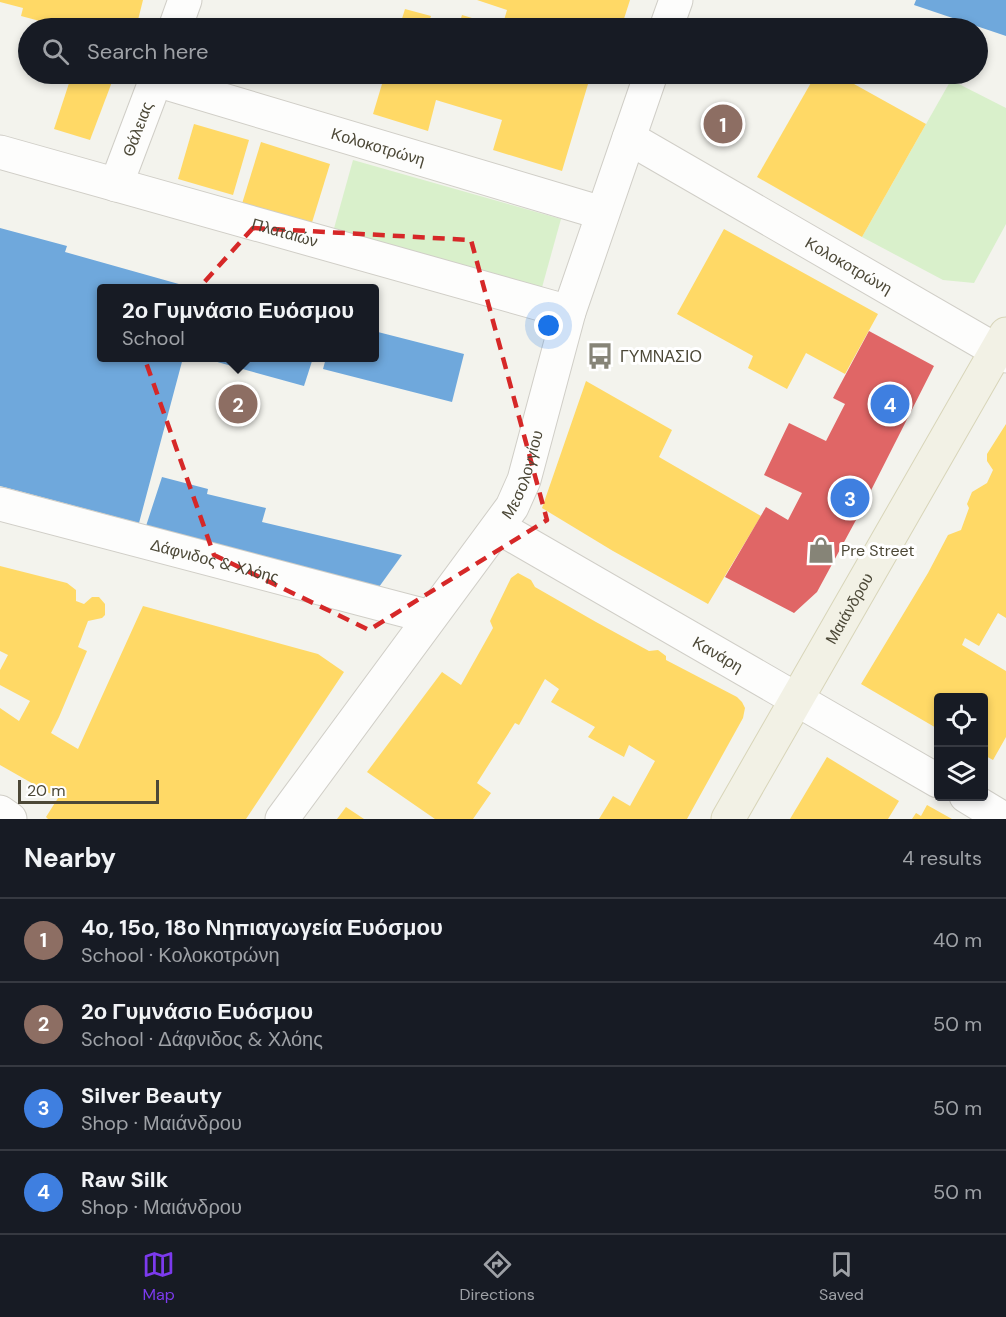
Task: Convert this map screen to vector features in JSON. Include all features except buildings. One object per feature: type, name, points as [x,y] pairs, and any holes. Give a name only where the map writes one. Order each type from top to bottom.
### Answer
[{"type":"main road","name":"Μαιάνδρου","points":[[728,819],[796,698],[1003,347]]},
{"type":"street","points":[[179,18],[185,0]]},
{"type":"street","points":[[670,18],[676,0]]},
{"type":"street","name":"Θάλειας","points":[[116,185],[154,84]]},
{"type":"street","name":"Κολοκοτρώνη","points":[[180,84],[603,213]]},
{"type":"street","name":"Μεσολογγίου","points":[[282,819],[512,507],[524,480],[569,312],[648,84]]},
{"type":"street","name":"Κολοκοτρώνη","points":[[629,138],[1003,347]]},
{"type":"street","name":"Πλαταιών","points":[[0,152],[569,312]]},
{"type":"street","name":"Δάφνιδος & Χλόης","points":[[0,504],[430,617]]},
{"type":"street","name":"Κανάρη","points":[[498,527],[934,778]]},
{"type":"street","points":[[974,801],[1004,819]]},
{"type":"street","points":[[0,812],[10,819]]},
{"type":"highlighted area","points":[[253,228],[471,240],[547,520],[369,630],[214,555],[142,351]]},
{"type":"green space","points":[[949,84],[959,84],[1006,108],[1006,224],[974,283],[943,280],[862,237]]},
{"type":"green space","points":[[353,160],[561,219],[541,291],[333,232]]},
{"type":"place","name":"4ο, 15ο, 18ο Νηπιαγωγεία Ευόσμου","points":[[723,124]]},
{"type":"place","name":"ΓΥΜΝΑΣΙΟ","points":[[600,356]]},
{"type":"place","name":"2ο Γυμνάσιο Ευόσμου","points":[[238,404]]},
{"type":"place","name":"Raw Silk","points":[[890,404]]},
{"type":"place","name":"Silver Beauty","points":[[850,498]]},
{"type":"place","name":"Pre Street","points":[[821,550]]}]
